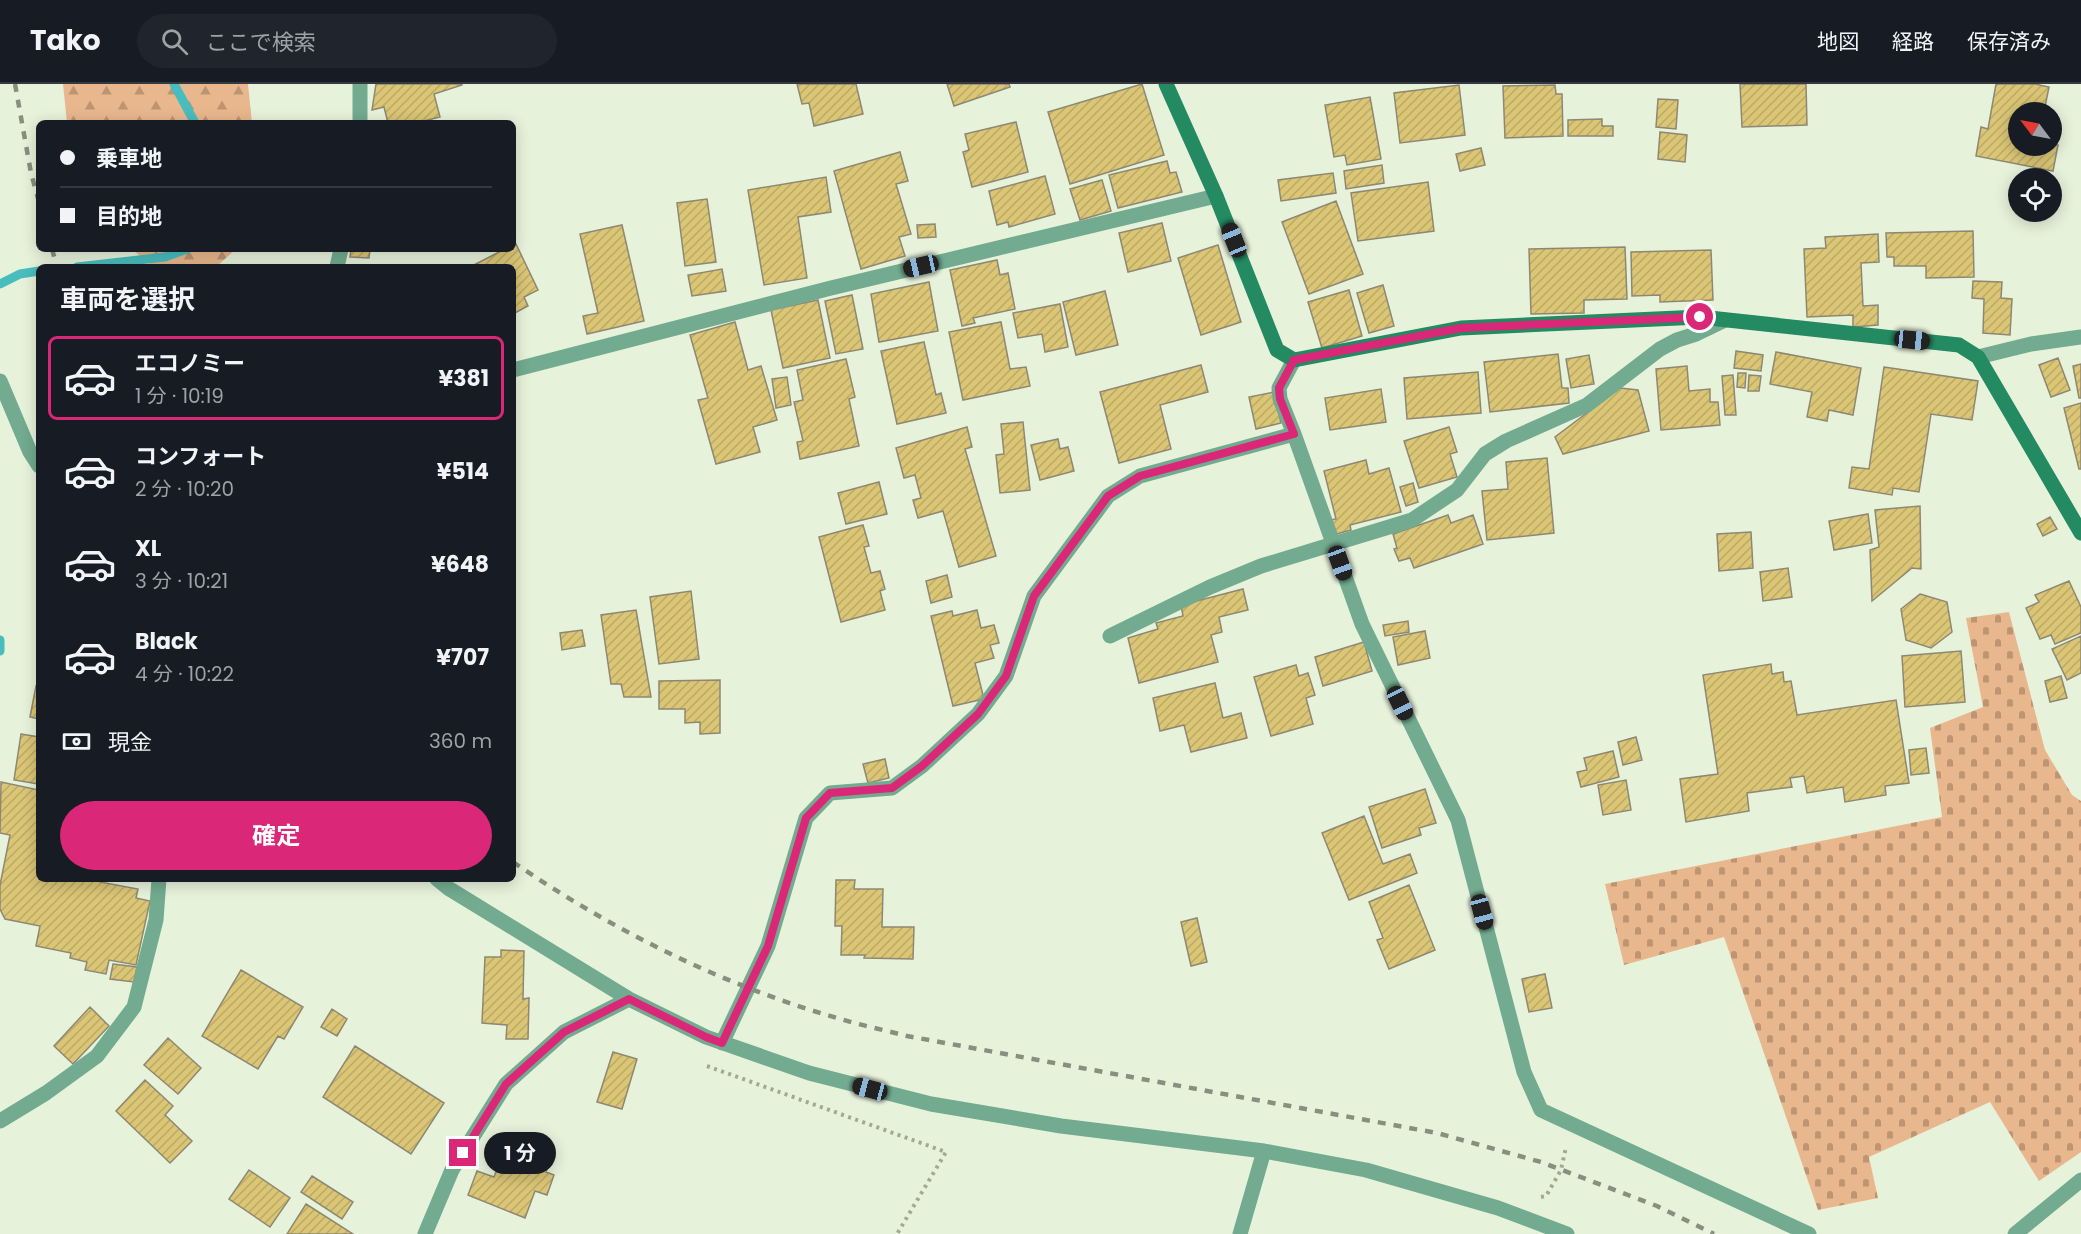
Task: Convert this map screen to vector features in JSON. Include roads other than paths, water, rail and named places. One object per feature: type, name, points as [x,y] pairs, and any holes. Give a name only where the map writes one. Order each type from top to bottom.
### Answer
[{"type":"street","points":[[360,84],[360,120]]},
{"type":"street","points":[[1167,84],[1216,195],[1277,350],[1294,360],[1461,328],[1700,317],[1959,345],[1978,357],[2081,533]]},
{"type":"street","points":[[516,369],[831,288],[1216,195]]},
{"type":"street","points":[[1110,636],[1210,586],[1261,566],[1412,519],[1457,490],[1485,454],[1499,445],[1587,405],[1660,349],[1725,320]]},
{"type":"street","points":[[1978,357],[2031,344],[2081,337]]},
{"type":"street","points":[[1294,360],[1279,388],[1280,399],[1362,624],[1458,820],[1524,1072],[1541,1110],[1809,1234]]},
{"type":"street","points":[[0,381],[36,461]]},
{"type":"street","points":[[722,1043],[768,946],[806,818],[830,793],[892,788],[922,766],[978,714],[1006,676],[1034,596],[1108,496],[1140,476],[1294,434]]},
{"type":"street","points":[[0,1121],[46,1093],[97,1056],[134,1007],[156,920],[159,882]]},
{"type":"street","points":[[440,882],[629,999],[706,1037],[810,1073],[931,1104],[1061,1126],[1264,1151],[1366,1170],[1498,1208],[1568,1234]]},
{"type":"street","points":[[425,1234],[452,1170],[506,1084],[564,1032],[629,999]]},
{"type":"street","points":[[1240,1234],[1264,1151]]},
{"type":"street","points":[[2015,1234],[2081,1180]]},
{"type":"waterway","points":[[174,84],[193,120]]},
{"type":"waterway","points":[[103,264],[165,257],[179,252]]},
{"type":"waterway","points":[[0,284],[20,274],[36,271]]},
{"type":"waterway","points":[[0,640],[0,651]]},
{"type":"railway","points":[[15,84],[36,191]]},
{"type":"railway","points":[[53,252],[56,264]]},
{"type":"railway","points":[[516,864],[629,933],[710,972],[794,1005],[907,1036],[1437,1133],[1541,1162],[1657,1206],[1714,1234]]}]
